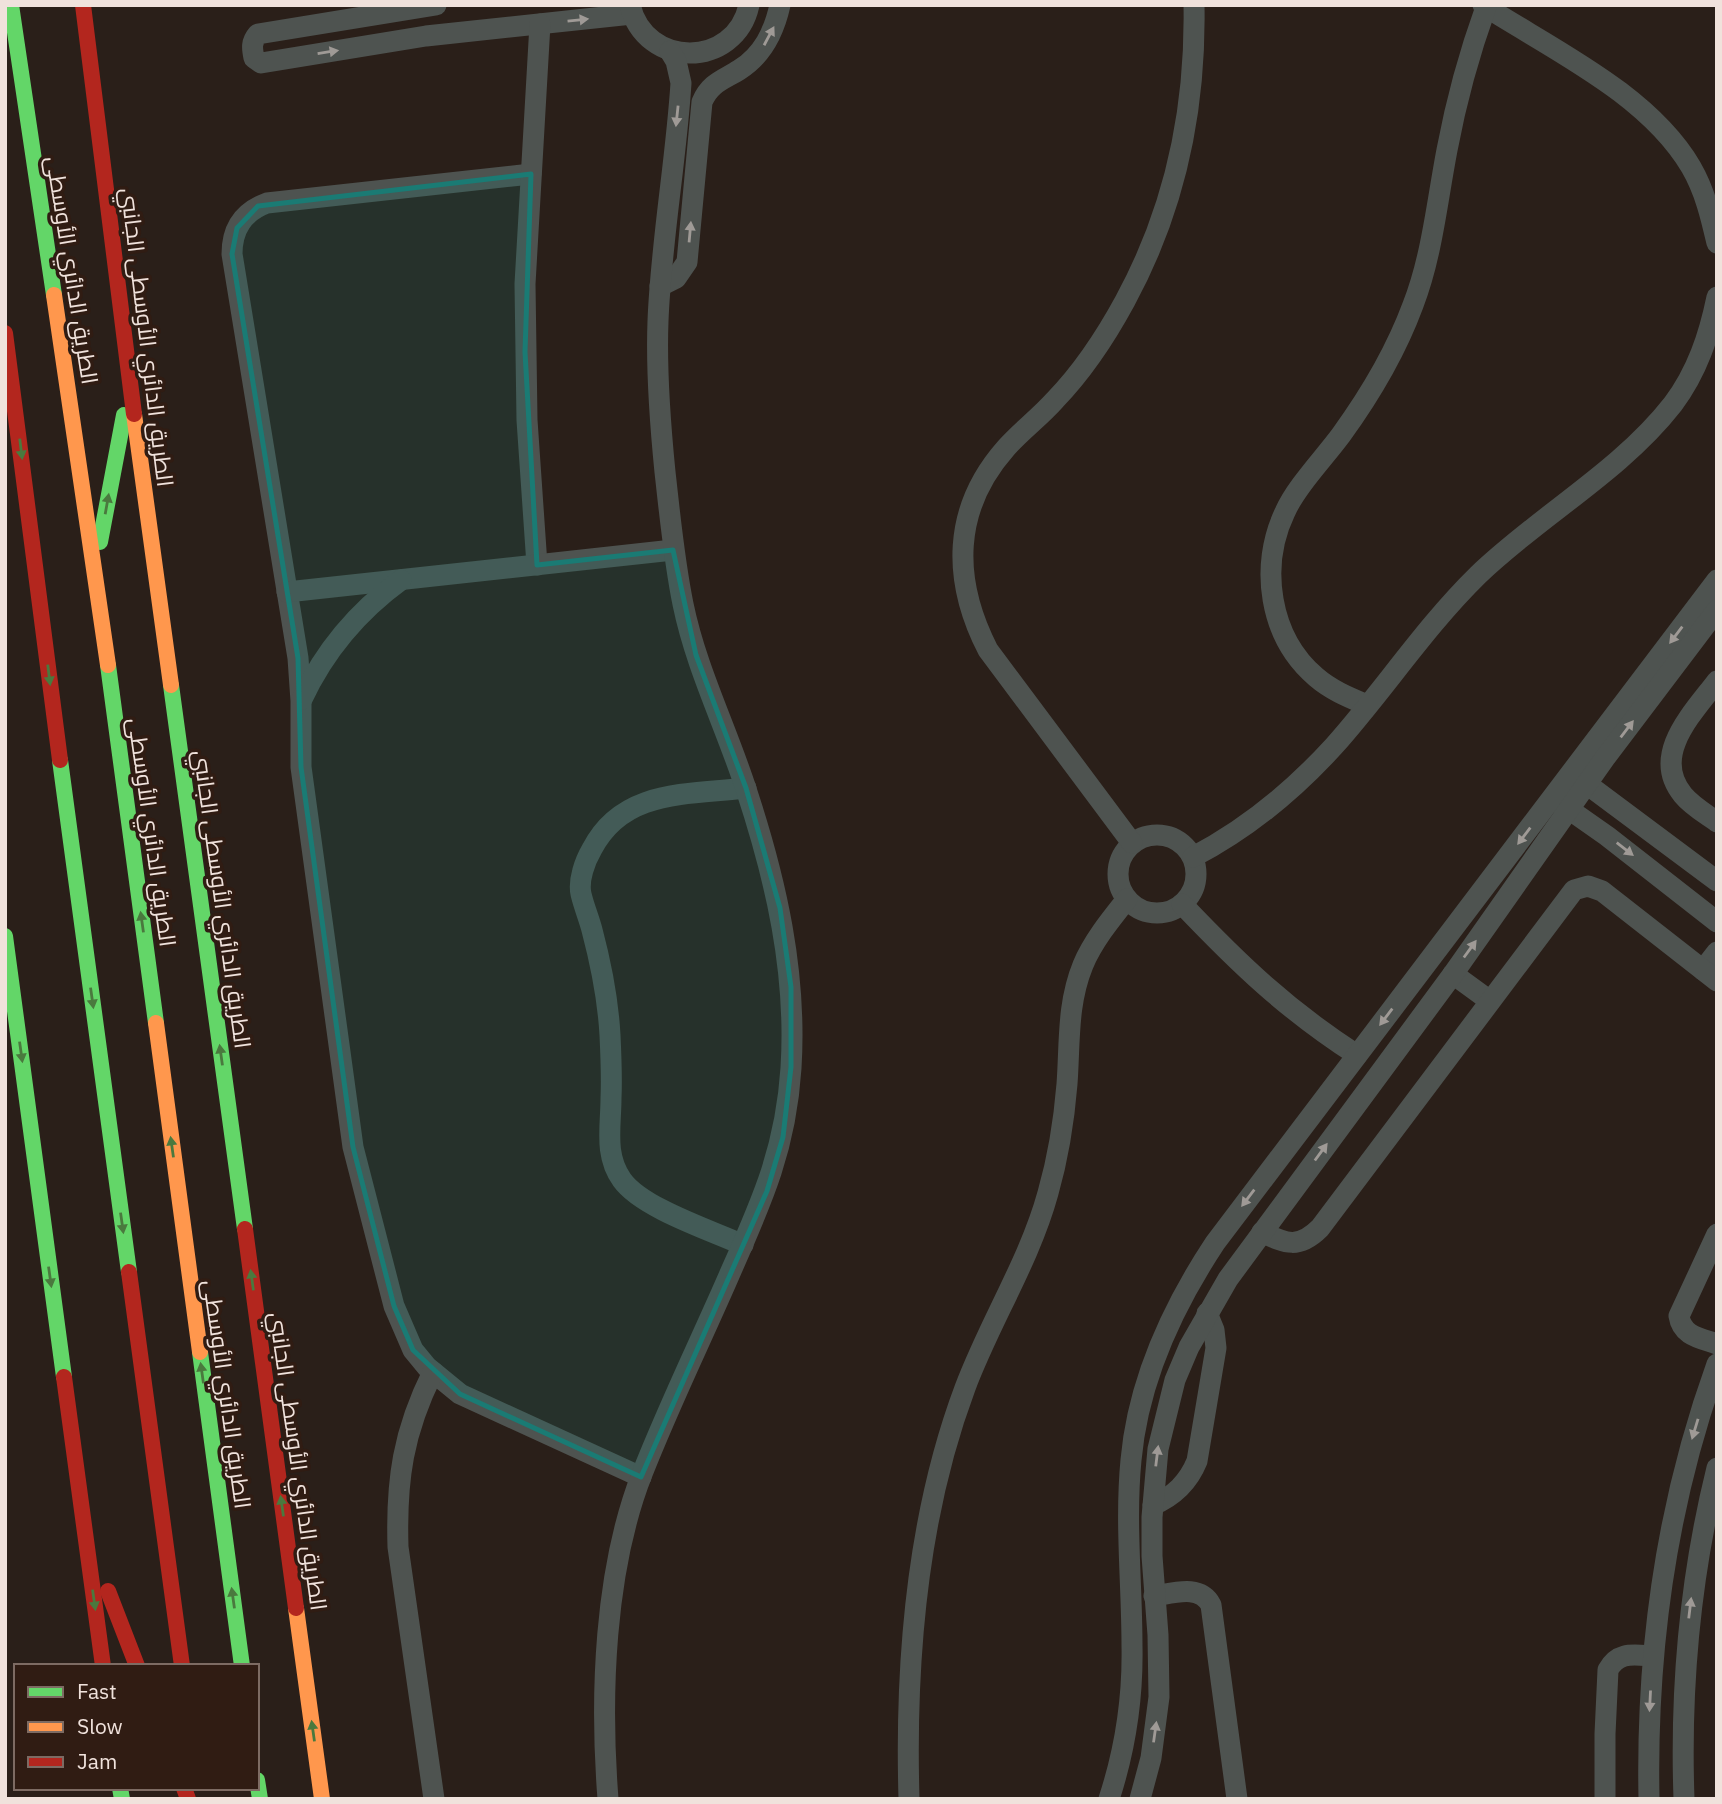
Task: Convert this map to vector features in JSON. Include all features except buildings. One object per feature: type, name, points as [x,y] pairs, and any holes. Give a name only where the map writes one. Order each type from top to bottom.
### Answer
[{"type":"highway","name":"الطريق الدائري الأوسطى","points":[[11,5],[95,571],[242,1664]]},
{"type":"highway","name":"الطريق الدائري الأوسطى الجانبي","points":[[83,5],[130,383],[322,1799]]},
{"type":"highway","points":[[5,333],[182,1664]]},
{"type":"highway","points":[[95,571],[130,383]]},
{"type":"highway","points":[[5,936],[103,1664]]},
{"type":"highway","points":[[83,1527],[136,1664]]},
{"type":"street","points":[[436,5],[258,34],[251,47],[254,58],[261,63],[426,36],[540,24],[631,9],[647,36],[670,51],[676,61],[681,83],[660,286],[658,392],[673,550],[696,655],[746,788],[780,908],[791,987],[789,1091],[783,1137],[767,1191],[640,1477],[624,1536],[609,1632],[604,1724],[608,1799]]},
{"type":"street","points":[[670,51],[697,54],[722,44],[741,25],[749,5]]},
{"type":"street","points":[[660,286],[676,278],[687,262],[702,102],[716,82],[737,71],[762,50],[776,21],[780,5]]},
{"type":"street","points":[[1132,843],[988,650],[965,592],[962,561],[968,520],[974,500],[988,472],[1007,447],[1057,399],[1082,368],[1124,303],[1158,232],[1174,182],[1188,119],[1193,80],[1195,5]]},
{"type":"street","points":[[1367,705],[1339,693],[1315,676],[1295,653],[1285,635],[1272,598],[1270,568],[1275,538],[1285,509],[1343,432],[1378,377],[1413,306],[1426,268],[1454,116],[1484,6],[1605,82],[1639,106],[1669,135],[1692,169],[1709,207],[1717,243]]},
{"type":"street","points":[[537,565],[532,516],[525,284],[540,24]]},
{"type":"street","points":[[531,174],[267,203],[249,212],[237,228],[233,236],[232,254],[298,658],[301,767],[353,1147],[394,1306],[412,1350],[433,1373],[460,1394],[478,1405],[640,1477]]},
{"type":"street","points":[[1193,857],[1239,831],[1273,805],[1328,752],[1417,641],[1478,575],[1612,464],[1672,404],[1695,369],[1710,330],[1717,297]]},
{"type":"street","points":[[287,592],[673,550]]},
{"type":"street","points":[[301,701],[312,678],[339,637],[368,606],[402,580]]},
{"type":"street","points":[[1109,1799],[1121,1755],[1131,1683],[1128,1494],[1131,1459],[1136,1424],[1154,1361],[1180,1300],[1214,1243],[1483,890],[1579,779],[1717,580]]},
{"type":"street","points":[[1579,779],[1717,610]]},
{"type":"street","points":[[1717,681],[1680,732],[1671,753],[1671,765],[1677,787],[1684,796],[1717,822]]},
{"type":"street","points":[[1579,779],[1717,881]]},
{"type":"street","points":[[743,1245],[645,1200],[629,1189],[616,1170],[609,1137],[612,1066],[606,996],[592,926],[581,892],[590,852],[605,828],[625,811],[649,799],[746,788]]},
{"type":"street","points":[[1140,1799],[1151,1758],[1159,1698],[1153,1505],[1158,1449],[1175,1381],[1207,1312],[1228,1279],[1503,905],[1561,803]]},
{"type":"street","points":[[1561,803],[1717,922]]},
{"type":"street","points":[[1161,834],[1180,842],[1193,857],[1196,867],[1194,887],[1182,904],[1174,909],[1153,913],[1134,906],[1127,899],[1118,880],[1118,870],[1125,851],[1141,838],[1161,834]]},
{"type":"street","points":[[1262,1232],[1283,1242],[1294,1243],[1304,1241],[1320,1228],[1569,894],[1581,887],[1596,887],[1710,975],[1717,952]]},
{"type":"street","points":[[1483,890],[1503,905]]},
{"type":"street","points":[[909,1799],[913,1644],[926,1539],[939,1470],[965,1387],[1026,1257],[1048,1194],[1063,1120],[1069,1020],[1077,982],[1083,964],[1097,939],[1127,899]]},
{"type":"street","points":[[1182,904],[1263,986],[1321,1032],[1357,1055]]},
{"type":"street","points":[[1453,974],[1490,1001]]},
{"type":"street","points":[[1717,1234],[1679,1316],[1685,1332],[1717,1344]]},
{"type":"street","points":[[1153,1505],[1175,1493],[1192,1473],[1197,1461],[1216,1348],[1214,1330],[1207,1312]]},
{"type":"street","points":[[1649,1799],[1649,1704],[1658,1603],[1677,1499],[1694,1434],[1717,1364]]},
{"type":"street","points":[[433,1373],[416,1405],[408,1432],[398,1487],[397,1517],[398,1547],[434,1799]]},
{"type":"street","points":[[1684,1799],[1683,1699],[1686,1650],[1699,1552],[1717,1468]]},
{"type":"street","points":[[1154,1596],[1198,1592],[1204,1595],[1211,1605],[1237,1799]]},
{"type":"street","points":[[1605,1799],[1608,1670],[1612,1663],[1624,1655],[1652,1656]]},
{"type":"highlighted area","points":[[531,174],[525,352],[537,565],[673,550],[696,655],[746,788],[780,908],[791,987],[791,1067],[783,1137],[767,1191],[641,1477],[460,1394],[413,1350],[394,1306],[353,1147],[301,767],[298,658],[232,254],[237,228],[258,206]]},
{"type":"traffic: fast","points":[[11,5],[54,295]]},
{"type":"traffic: fast","points":[[100,542],[124,415]]},
{"type":"traffic: fast","points":[[108,665],[156,1023]]},
{"type":"traffic: fast","points":[[171,685],[245,1229]]},
{"type":"traffic: fast","points":[[60,760],[129,1272]]},
{"type":"traffic: fast","points":[[5,936],[64,1377]]},
{"type":"traffic: fast","points":[[200,1352],[242,1664]]},
{"type":"traffic: fast","points":[[120,1790],[122,1799]]},
{"type":"traffic: fast","points":[[259,1790],[260,1799]]},
{"type":"traffic: slow","points":[[54,295],[108,665]]},
{"type":"traffic: slow","points":[[134,414],[171,685]]},
{"type":"traffic: slow","points":[[156,1023],[200,1352]]},
{"type":"traffic: slow","points":[[296,1608],[322,1799]]},
{"type":"traffic: jam","points":[[83,5],[134,414]]},
{"type":"traffic: jam","points":[[5,333],[60,760]]},
{"type":"traffic: jam","points":[[245,1229],[296,1608]]},
{"type":"traffic: jam","points":[[129,1272],[182,1664]]},
{"type":"traffic: jam","points":[[64,1377],[103,1664]]},
{"type":"traffic: jam","points":[[108,1591],[136,1664]]},
{"type":"traffic: jam","points":[[185,1790],[188,1799]]}]
